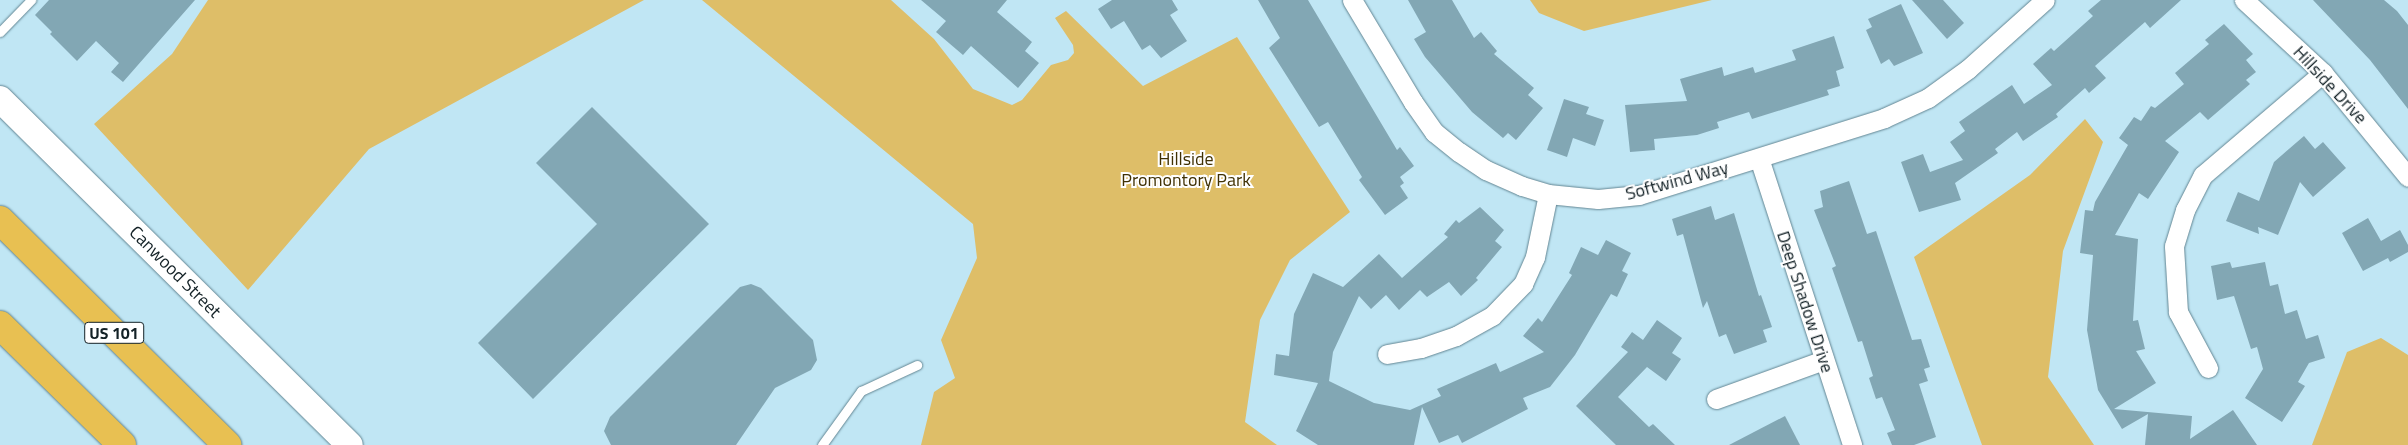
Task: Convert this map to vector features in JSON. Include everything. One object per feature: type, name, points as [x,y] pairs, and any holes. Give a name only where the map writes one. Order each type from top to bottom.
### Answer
[{"type":"highway","name":"US 101","points":[[0,220],[227,445]]},
{"type":"highway","points":[[0,325],[122,445]]},
{"type":"street","name":"Softwind Way","points":[[1352,0],[1434,132],[1486,170],[1548,194],[1598,199],[1639,195],[1884,118],[1928,98],[1968,69],[2045,0]]},
{"type":"street","name":"Hillside Drive","points":[[2244,0],[2323,73],[2408,177]]},
{"type":"street","points":[[2208,368],[2178,312],[2174,246],[2185,210],[2203,175],[2323,73]]},
{"type":"street","name":"Canwood Street","points":[[0,99],[350,445]]},
{"type":"street","name":"Deep Shadow Drive","points":[[1758,158],[1852,445]]},
{"type":"street","points":[[1387,354],[1421,348],[1456,336],[1492,316],[1523,284],[1535,257],[1548,194]]},
{"type":"street","points":[[1716,399],[1824,360]]},
{"type":"lane","points":[[0,32],[31,0]]},
{"type":"lane","points":[[822,445],[861,391],[917,365]]},
{"type":"green space","points":[[208,0],[644,0],[369,149],[248,290],[94,124],[172,54]]},
{"type":"green space","name":"Hillside Promontory Park","points":[[702,0],[891,0],[934,39],[973,89],[1012,105],[1022,100],[1051,65],[1068,60],[1074,53],[1073,45],[1055,18],[1066,11],[1143,86],[1237,37],[1350,212],[1290,260],[1260,320],[1245,422],[1277,445],[921,445],[934,392],[955,378],[941,340],[977,258],[973,224]]},
{"type":"green space","points":[[1530,0],[1712,0],[1584,31],[1539,13]]},
{"type":"green space","points":[[2085,119],[2103,142],[2063,251],[2048,377],[2094,445],[1982,445],[1914,257],[2030,175]]},
{"type":"green space","points":[[2381,338],[2408,355],[2408,445],[2312,445],[2347,352]]},
{"type":"building","points":[[49,0],[195,0],[123,82],[111,72],[119,63],[96,41],[77,61],[50,34],[52,32],[35,15]]},
{"type":"building","points":[[921,0],[1007,0],[997,12],[1032,42],[1025,51],[1039,63],[1018,88],[971,46],[963,55],[936,32],[946,21]]},
{"type":"building","points":[[1112,0],[1172,0],[1178,10],[1170,15],[1187,41],[1161,58],[1150,45],[1142,50],[1124,21],[1111,29],[1098,9]]},
{"type":"building","points":[[1258,0],[1308,0],[1397,150],[1400,147],[1414,166],[1400,177],[1404,183],[1400,186],[1408,198],[1385,215],[1359,180],[1362,177],[1328,122],[1319,127],[1269,48],[1280,38]]},
{"type":"building","points":[[1408,0],[1452,0],[1474,38],[1481,32],[1497,51],[1494,54],[1534,88],[1528,95],[1543,108],[1516,140],[1508,133],[1503,138],[1472,112],[1425,57],[1414,39],[1426,32]]},
{"type":"building","points":[[1912,0],[1943,0],[1964,23],[1947,39]]},
{"type":"building","points":[[2101,0],[2181,0],[2150,28],[2145,22],[2095,66],[2106,78],[2089,93],[2085,88],[2056,114],[2058,117],[2023,141],[2017,132],[1995,149],[1998,153],[1955,183],[1961,200],[1919,212],[1901,162],[1923,154],[1930,172],[1963,160],[1950,142],[1965,131],[1959,122],[2012,85],[2024,104],[2052,85],[2033,64],[2051,48],[2054,51],[2093,16],[2088,11]]},
{"type":"building","points":[[2313,0],[2384,0],[2397,11],[2408,25],[2408,109],[2370,60]]},
{"type":"building","points":[[1901,4],[1923,53],[1894,66],[1889,59],[1881,64],[1866,30],[1872,27],[1868,19]]},
{"type":"building","points":[[2224,24],[2253,54],[2246,60],[2256,72],[2246,80],[2250,84],[2208,120],[2200,112],[2165,141],[2179,152],[2148,199],[2139,193],[2115,235],[2138,239],[2133,321],[2138,320],[2145,349],[2136,351],[2156,383],[2114,409],[2192,416],[2190,439],[2233,410],[2257,445],[2145,445],[2148,414],[2122,429],[2098,390],[2087,330],[2093,255],[2080,253],[2085,210],[2093,211],[2095,202],[2128,145],[2119,138],[2134,117],[2141,121],[2151,106],[2155,108],[2184,84],[2175,73],[2209,44],[2205,40]]},
{"type":"building","points":[[1834,36],[1844,68],[1836,71],[1840,86],[1827,90],[1829,95],[1752,119],[1749,112],[1717,122],[1719,128],[1697,135],[1654,139],[1655,150],[1630,152],[1625,105],[1687,101],[1680,79],[1722,67],[1724,76],[1753,67],[1755,73],[1796,60],[1792,50]]},
{"type":"building","points":[[1564,99],[1589,107],[1586,114],[1604,120],[1595,146],[1573,138],[1567,157],[1547,150]]},
{"type":"building","points":[[592,107],[709,224],[533,399],[478,343],[597,224],[536,163]]},
{"type":"building","points":[[2304,136],[2315,149],[2323,142],[2346,168],[2313,197],[2300,182],[2278,235],[2258,227],[2259,234],[2226,221],[2238,192],[2259,201],[2274,162]]},
{"type":"building","points":[[1849,181],[1867,234],[1876,231],[1912,340],[1921,339],[1930,367],[1924,369],[1928,381],[1919,384],[1936,437],[1914,445],[1892,445],[1887,433],[1895,430],[1882,397],[1876,399],[1869,378],[1873,376],[1862,341],[1858,342],[1832,268],[1836,266],[1814,210],[1823,207],[1820,191]]},
{"type":"building","points":[[1711,206],[1715,220],[1734,213],[1759,296],[1761,295],[1772,327],[1763,330],[1767,342],[1734,354],[1726,334],[1719,337],[1707,301],[1703,308],[1683,234],[1677,236],[1672,219]]},
{"type":"building","points":[[1480,207],[1504,230],[1495,241],[1502,247],[1476,278],[1478,280],[1461,296],[1449,282],[1427,297],[1420,290],[1399,310],[1386,295],[1371,309],[1359,296],[1333,352],[1329,381],[1374,403],[1410,410],[1441,396],[1437,389],[1496,363],[1500,372],[1544,352],[1523,336],[1538,318],[1542,322],[1572,275],[1569,273],[1581,247],[1598,255],[1606,240],[1631,253],[1622,271],[1628,274],[1617,297],[1611,294],[1575,355],[1550,387],[1523,398],[1528,409],[1462,443],[1458,435],[1439,443],[1422,407],[1414,445],[1318,445],[1296,431],[1318,383],[1274,375],[1276,354],[1289,356],[1294,314],[1313,273],[1343,287],[1379,254],[1402,278],[1448,237],[1444,234],[1456,220],[1459,223]]},
{"type":"building","points":[[2368,218],[2381,241],[2400,230],[2408,245],[2408,252],[2390,262],[2388,258],[2363,271],[2342,233]]},
{"type":"building","points":[[2230,262],[2232,268],[2265,262],[2270,286],[2278,284],[2285,314],[2297,310],[2306,339],[2318,335],[2325,358],[2309,363],[2298,382],[2305,386],[2282,422],[2245,398],[2263,369],[2257,347],[2251,349],[2234,296],[2217,300],[2211,266]]},
{"type":"building","points":[[751,284],[761,288],[813,340],[817,360],[811,370],[775,388],[736,445],[611,445],[604,431],[610,417],[740,287]]},
{"type":"building","points":[[1657,320],[1682,338],[1672,353],[1681,359],[1666,381],[1647,367],[1618,397],[1649,427],[1653,424],[1675,445],[1616,445],[1576,406],[1628,352],[1621,347],[1632,332],[1643,340]]},
{"type":"building","points":[[1785,416],[1800,445],[1729,445]]}]
